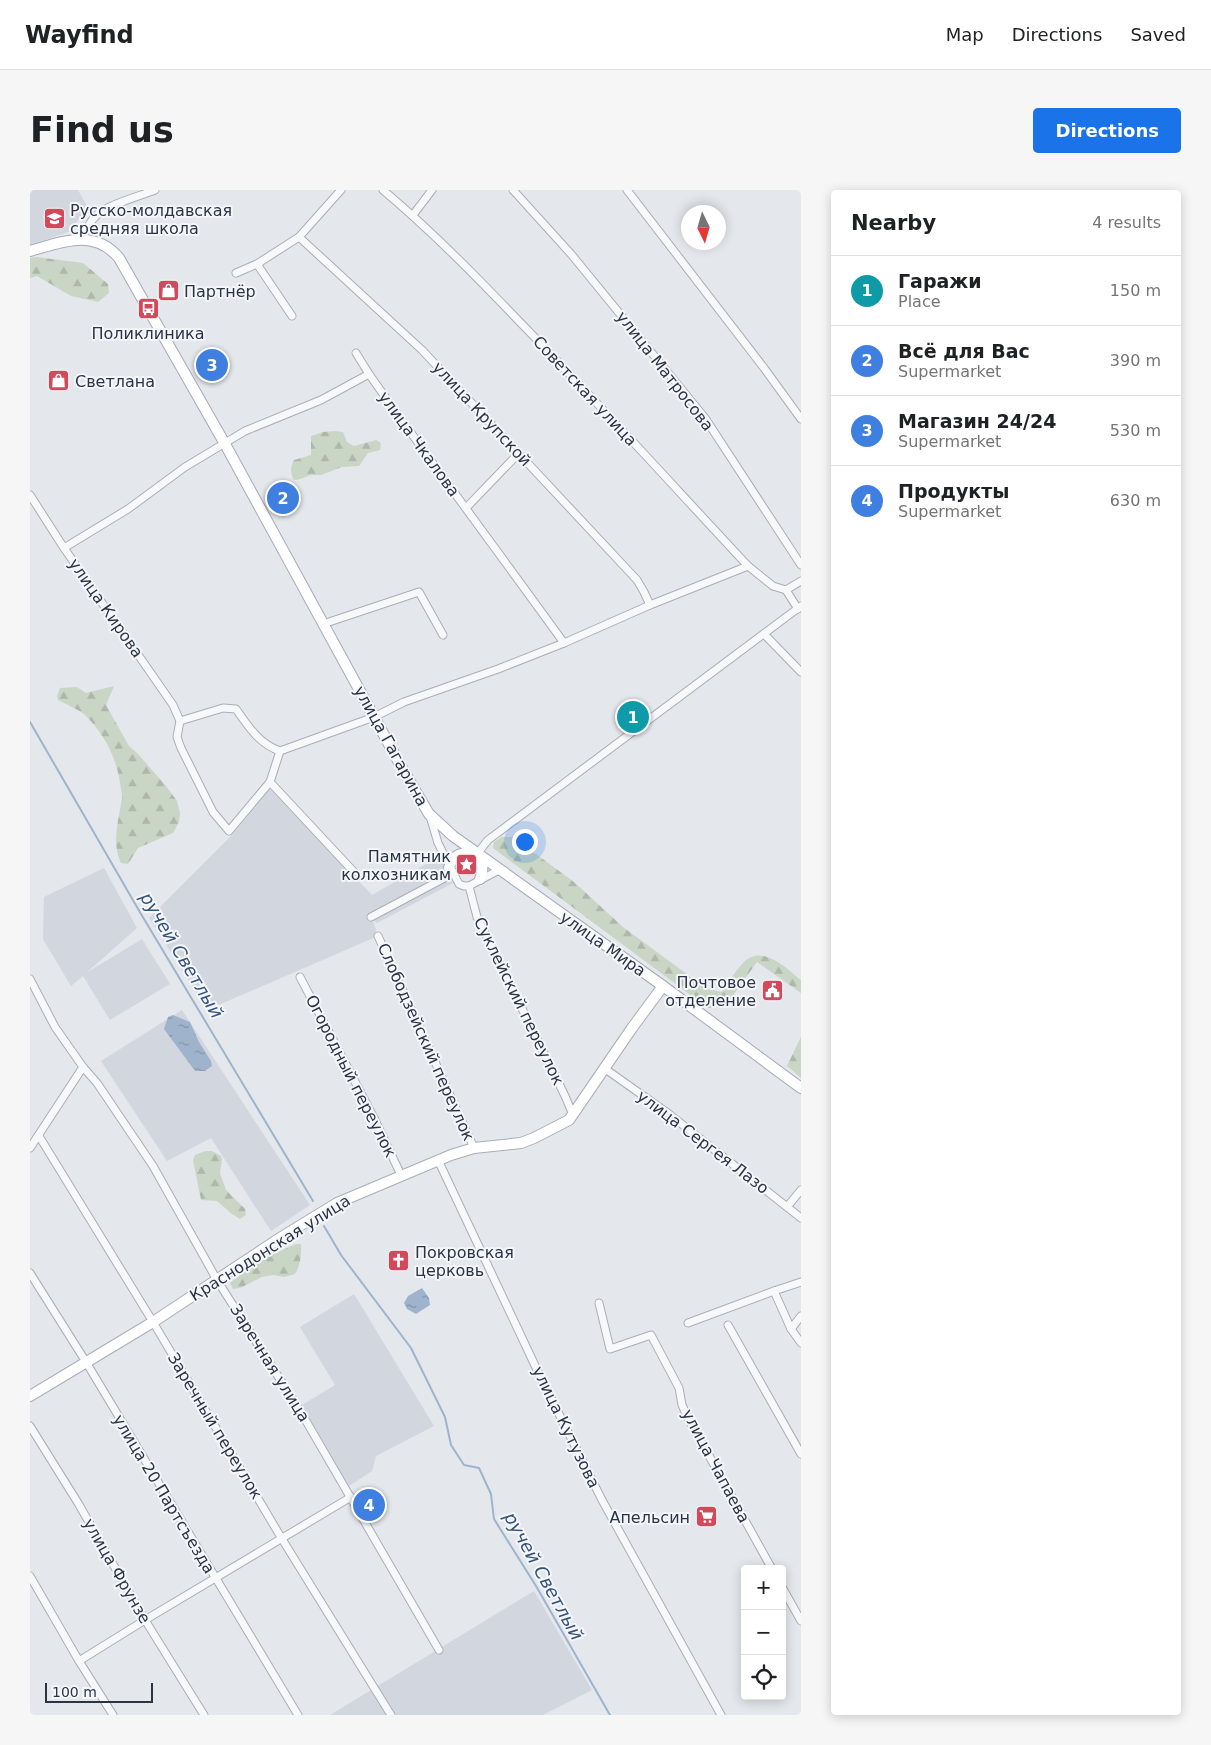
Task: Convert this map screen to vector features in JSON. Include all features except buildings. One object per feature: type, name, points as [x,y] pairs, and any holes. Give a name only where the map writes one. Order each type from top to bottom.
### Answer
[{"type":"main road","name":"улица Гагарина","points":[[30,252],[81,239],[101,243],[111,249],[119,258],[429,814],[476,854]]},
{"type":"main road","name":"улица Мира","points":[[476,854],[663,986],[801,1088]]},
{"type":"main road","points":[[451,871],[452,859],[456,855],[476,854],[482,865],[480,879]]},
{"type":"main road","name":"Краснодонская улица","points":[[30,1396],[153,1322],[280,1238],[337,1203],[438,1160],[474,1148],[521,1143],[563,1124],[573,1115],[663,986]]},
{"type":"street","points":[[81,239],[90,222],[107,208],[155,190]]},
{"type":"street","points":[[236,273],[257,264],[299,237],[341,190]]},
{"type":"street","name":"Советская улица","points":[[383,190],[412,215],[489,289],[748,566],[773,586],[786,590]]},
{"type":"street","points":[[412,215],[432,190]]},
{"type":"street","name":"улица Матросова","points":[[512,190],[571,254],[705,418],[801,565]]},
{"type":"street","points":[[626,190],[764,368],[801,419]]},
{"type":"street","name":"улица Крупской","points":[[299,237],[422,350],[636,580],[650,605]]},
{"type":"street","points":[[257,264],[292,316]]},
{"type":"street","points":[[356,353],[369,374]]},
{"type":"street","name":"улица Чкалова","points":[[224,444],[244,431],[321,400],[369,374],[445,482],[564,643]]},
{"type":"street","points":[[64,548],[128,509],[185,467],[224,444]]},
{"type":"street","points":[[466,508],[518,454]]},
{"type":"street","name":"улица Кирова","points":[[30,495],[64,548],[173,705],[180,721],[177,737],[181,748],[213,812],[229,831],[270,782]]},
{"type":"street","points":[[180,721],[223,708],[236,709],[249,729],[270,748],[280,751],[374,717],[404,702],[498,669],[564,643],[650,605],[748,566]]},
{"type":"street","points":[[476,854],[488,840],[800,608],[786,590],[801,581]]},
{"type":"street","points":[[323,624],[419,592],[442,635]]},
{"type":"street","points":[[764,634],[801,672]]},
{"type":"street","points":[[280,751],[270,782],[354,872]]},
{"type":"street","points":[[429,814],[433,830],[451,871],[459,884],[469,886],[499,870]]},
{"type":"street","points":[[371,917],[451,871]]},
{"type":"street","name":"Суклейский переулок","points":[[469,886],[477,917],[573,1115]]},
{"type":"street","name":"Слободзейский переулок","points":[[378,936],[474,1148]]},
{"type":"street","name":"Огородный переулок","points":[[300,977],[374,1118],[401,1175]]},
{"type":"street","name":"Заречная улица","points":[[30,979],[55,1027],[83,1068],[97,1083],[153,1166],[217,1280],[302,1414],[440,1650]]},
{"type":"street","points":[[30,1148],[83,1068]]},
{"type":"street","name":"улица Сергея Лазо","points":[[604,1068],[668,1114],[801,1218]]},
{"type":"street","name":"Заречный переулок","points":[[39,1136],[153,1322],[282,1539],[391,1715]]},
{"type":"street","name":"улица Кутузова","points":[[438,1160],[606,1507],[721,1715]]},
{"type":"street","points":[[787,1207],[801,1190]]},
{"type":"street","name":"улица 20 Партсъезда","points":[[30,1273],[86,1362],[298,1715]]},
{"type":"street","points":[[688,1322],[801,1282]]},
{"type":"street","points":[[774,1291],[791,1329],[801,1343]]},
{"type":"street","name":"улица Чапаева","points":[[599,1303],[610,1349],[651,1335],[679,1388],[682,1405],[688,1418],[770,1565]]},
{"type":"street","points":[[791,1329],[801,1317]]},
{"type":"street","points":[[728,1325],[801,1454]]},
{"type":"street","name":"улица Фрунзе","points":[[30,1426],[78,1503],[145,1620],[204,1715]]},
{"type":"street","points":[[78,1662],[214,1578],[351,1497]]},
{"type":"street","points":[[30,1576],[78,1662],[113,1715]]},
{"type":"street","points":[[786,1594],[801,1621]]},
{"type":"shaded area","name":"Русско-молдавская средняя школа","points":[[30,190],[78,190],[87,206],[71,231],[30,245]]},
{"type":"shaded area","points":[[270,789],[372,895],[440,856],[453,883],[377,923],[372,919],[378,936],[207,1010],[149,918],[233,834]]},
{"type":"shaded area","points":[[104,868],[137,928],[86,973],[142,939],[170,984],[110,1020],[83,976],[71,986],[43,939],[44,897]]},
{"type":"shaded area","points":[[182,1010],[310,1205],[271,1231],[211,1138],[167,1161],[101,1061]]},
{"type":"shaded area","points":[[354,1294],[434,1426],[376,1456],[372,1471],[349,1486],[302,1405],[335,1385],[300,1327]]},
{"type":"shaded area","points":[[534,1591],[592,1690],[543,1715],[330,1715]]},
{"type":"green space","points":[[36,257],[83,263],[108,284],[109,293],[98,302],[71,296],[37,276],[30,278],[30,258]]},
{"type":"green space","points":[[335,431],[343,432],[347,442],[354,446],[376,440],[381,443],[380,450],[368,453],[359,466],[342,467],[321,475],[311,475],[294,480],[291,470],[294,460],[311,455],[311,436]]},
{"type":"green space","points":[[114,686],[106,705],[129,746],[166,786],[177,801],[180,813],[179,822],[173,833],[138,848],[128,864],[121,863],[116,839],[122,796],[116,764],[98,730],[85,715],[58,700],[57,696],[60,688],[77,687],[86,693]]},
{"type":"green space","points":[[502,837],[513,837],[574,882],[623,927],[707,989],[722,992],[737,970],[750,957],[766,956],[774,959],[801,980],[801,993],[757,962],[726,1005],[708,1008],[493,848],[494,842]]},
{"type":"green space","points":[[464,856],[478,858],[478,872],[469,876],[460,871],[460,861]]},
{"type":"green space","points":[[801,1037],[801,1078],[787,1066]]},
{"type":"green space","points":[[205,1151],[212,1151],[221,1156],[220,1173],[226,1190],[245,1209],[246,1215],[240,1219],[217,1201],[201,1200],[193,1160],[195,1155]]},
{"type":"green space","points":[[296,1244],[301,1244],[301,1252],[295,1274],[284,1277],[273,1275],[262,1277],[240,1288],[233,1289],[230,1283],[245,1271],[270,1256]]},
{"type":"water","points":[[173,1015],[190,1022],[199,1042],[211,1061],[212,1066],[205,1071],[195,1071],[164,1029],[168,1017]]},
{"type":"water","points":[[422,1288],[429,1298],[430,1305],[416,1314],[407,1309],[404,1303],[408,1296]]},
{"type":"waterway","name":"ручей Светлый","points":[[30,722],[141,914],[313,1201]]},
{"type":"waterway","name":"ручей Светлый","points":[[324,1226],[341,1255],[411,1348],[445,1417],[451,1445],[464,1465],[479,1468],[491,1494],[494,1519],[536,1586],[610,1715]]},
{"type":"place","name":"Русско-молдавская средняя школа","points":[[54,219]]},
{"type":"place","name":"Партнёр","points":[[168,291]]},
{"type":"place","name":"Поликлиника","points":[[148,309]]},
{"type":"place","name":"Магазин 24/24","points":[[212,365]]},
{"type":"place","name":"Светлана","points":[[59,381]]},
{"type":"place","name":"Всё для Вас","points":[[283,498]]},
{"type":"place","name":"Гаражи","points":[[633,717]]},
{"type":"place","name":"Памятник колхозникам","points":[[467,865]]},
{"type":"place","name":"Почтовое отделение","points":[[772,991]]},
{"type":"place","name":"Покровская церковь","points":[[399,1261]]},
{"type":"place","name":"Продукты","points":[[369,1505]]},
{"type":"place","name":"Апельсин","points":[[706,1517]]}]
